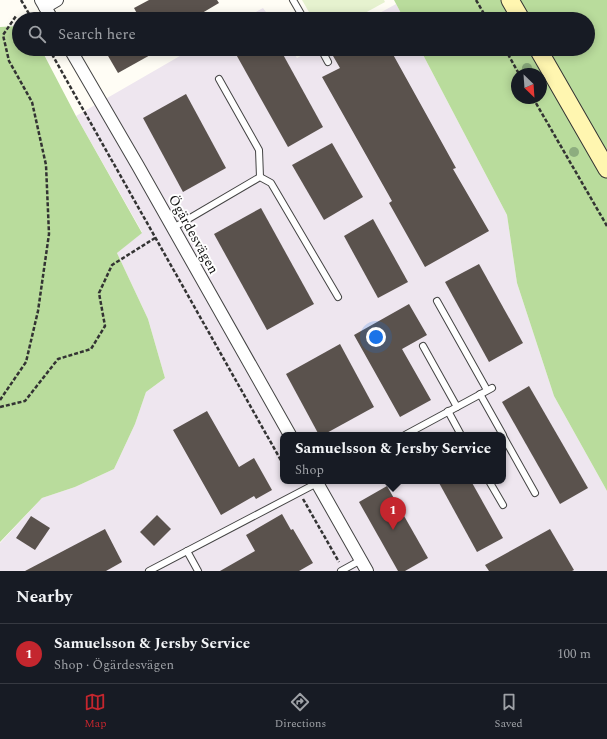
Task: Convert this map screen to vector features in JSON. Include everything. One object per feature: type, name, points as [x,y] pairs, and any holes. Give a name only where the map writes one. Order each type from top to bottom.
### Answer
[{"type":"main road","points":[[510,0],[517,12]]},
{"type":"main road","points":[[542,56],[607,169]]},
{"type":"street","points":[[48,12],[43,3],[57,0]]},
{"type":"street","name":"Ögärdesvägen","points":[[74,56],[288,432]]},
{"type":"street","points":[[319,484],[367,571]]},
{"type":"lane","points":[[294,0],[300,12]]},
{"type":"lane","points":[[325,56],[328,62]]},
{"type":"lane","points":[[219,79],[259,150],[260,177]]},
{"type":"lane","points":[[173,228],[260,177]]},
{"type":"lane","points":[[260,177],[271,183],[338,297]]},
{"type":"lane","points":[[410,432],[489,389],[437,301]]},
{"type":"lane","points":[[423,346],[457,407]]},
{"type":"lane","points":[[480,394],[501,432]]},
{"type":"lane","points":[[448,411],[459,432]]},
{"type":"lane","points":[[506,440],[535,493]]},
{"type":"lane","points":[[148,571],[314,484]]},
{"type":"lane","points":[[490,484],[503,505]]},
{"type":"lane","points":[[187,551],[198,571]]},
{"type":"lane","points":[[342,570],[361,560]]},
{"type":"path","points":[[21,0],[28,12]]},
{"type":"path","points":[[476,0],[483,12]]},
{"type":"path","points":[[0,400],[26,362],[38,312],[49,234],[46,165],[32,102],[9,61],[3,35],[12,22]]},
{"type":"path","points":[[53,56],[280,459]]},
{"type":"path","points":[[509,56],[516,68]]},
{"type":"path","points":[[537,104],[607,226]]},
{"type":"path","points":[[0,406],[25,401],[58,359],[91,349],[105,326],[99,293],[112,265],[156,238]]},
{"type":"path","points":[[299,492],[342,570]]},
{"type":"shaded area","points":[[396,4],[400,12],[381,12]]},
{"type":"shaded area","points":[[263,8],[266,12],[256,12]]},
{"type":"shaded area","points":[[180,56],[296,56],[297,58],[301,56],[424,56],[507,215],[517,283],[554,396],[607,491],[607,571],[0,571],[0,543],[42,498],[75,487],[114,469],[135,424],[146,392],[165,378],[148,319],[117,253],[142,232],[76,116]]},
{"type":"green space","points":[[302,0],[384,0],[385,2],[367,12],[309,12]]},
{"type":"green space","points":[[394,0],[607,0],[607,491],[554,396],[517,283],[507,215],[424,56],[595,56],[595,12],[400,12]]},
{"type":"green space","points":[[12,26],[12,56],[45,56],[76,116],[142,233],[117,253],[148,319],[165,378],[146,392],[135,424],[114,469],[75,487],[42,498],[0,542],[0,27]]},
{"type":"building","points":[[149,0],[217,0],[219,3],[204,12],[136,12],[134,8]]},
{"type":"building","points":[[108,56],[148,56],[118,73]]},
{"type":"building","points":[[237,56],[284,56],[323,127],[288,147]]},
{"type":"building","points":[[333,56],[394,56],[456,168],[453,169],[489,231],[425,267],[389,203],[392,201],[322,77],[340,68]]},
{"type":"building","points":[[186,94],[226,168],[183,192],[143,118]]},
{"type":"building","points":[[332,143],[363,197],[324,220],[292,165]]},
{"type":"building","points":[[261,208],[314,304],[267,330],[214,234]]},
{"type":"building","points":[[373,219],[408,282],[378,298],[344,236]]},
{"type":"building","points":[[479,264],[523,343],[489,362],[445,282]]},
{"type":"building","points":[[409,304],[427,335],[402,349],[431,400],[400,417],[354,335]]},
{"type":"building","points":[[340,344],[374,407],[328,432],[317,432],[286,374]]},
{"type":"building","points":[[529,386],[588,488],[560,504],[502,402]]},
{"type":"building","points":[[207,411],[239,467],[254,458],[272,490],[256,499],[254,496],[221,515],[173,430]]},
{"type":"building","points":[[440,484],[473,484],[503,538],[477,552]]},
{"type":"building","points":[[387,486],[428,558],[405,571],[398,571],[359,502]]},
{"type":"building","points":[[282,514],[291,530],[293,529],[313,563],[299,571],[220,571],[255,551],[246,535]]},
{"type":"building","points":[[157,515],[171,529],[154,546],[140,532]]},
{"type":"building","points":[[31,516],[50,528],[35,550],[16,538]]},
{"type":"building","points":[[105,529],[122,562],[106,571],[25,571]]},
{"type":"building","points":[[550,529],[574,570],[489,571],[485,565]]},
{"type":"place","name":"Samuelsson & Jersby Service","points":[[393,530]]}]
